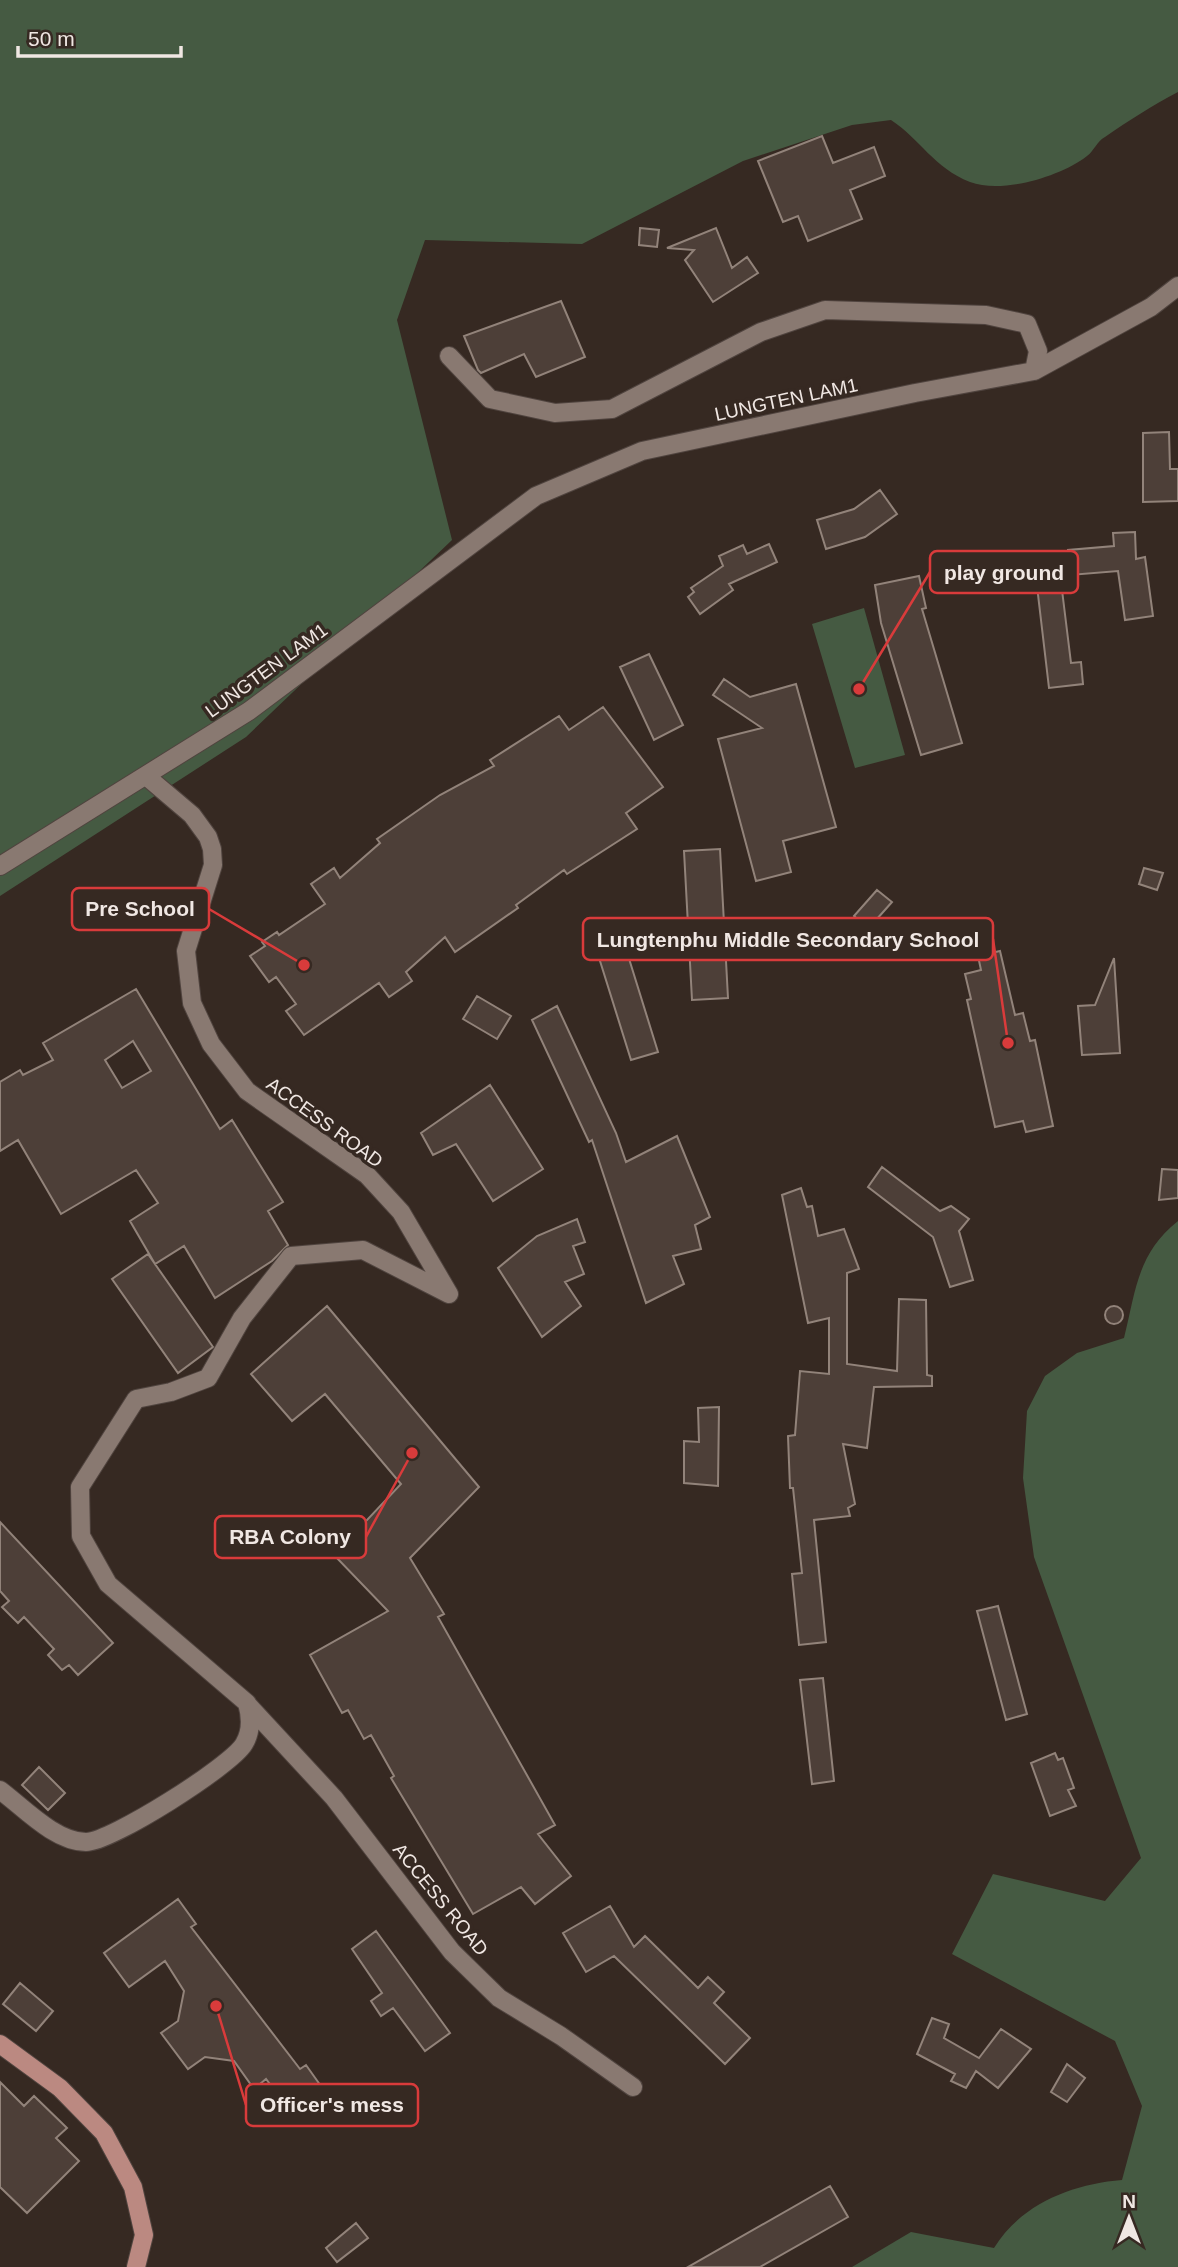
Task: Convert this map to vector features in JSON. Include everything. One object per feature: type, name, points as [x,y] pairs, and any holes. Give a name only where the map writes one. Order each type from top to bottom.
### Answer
[{"type":"main road","points":[[0,2043],[60,2088],[104,2133],[133,2187],[144,2235],[136,2267]]},
{"type":"street","name":"LUNGTEN LAM1","points":[[0,866],[249,711],[536,496],[642,451],[915,393],[1034,371],[1151,307],[1178,286]]},
{"type":"street","points":[[449,356],[490,399],[555,413],[612,409],[761,332],[824,310],[986,315],[1027,324],[1038,351],[1034,371]]},
{"type":"street","name":"ACCESS ROAD","points":[[146,776],[192,815],[208,836],[212,849],[213,865],[186,951],[192,1003],[211,1044],[247,1091],[367,1175],[401,1212],[449,1294],[363,1250],[291,1256],[242,1318],[208,1378],[171,1392],[136,1399],[80,1487],[81,1536],[108,1584],[247,1703],[334,1798],[452,1952],[489,1989],[633,2087]]},
{"type":"street","points":[[0,1790],[60,1835],[86,1842],[127,1827],[226,1764],[245,1744],[252,1718],[247,1703]]},
{"type":"green space","points":[[0,0],[1178,0],[1178,92],[1102,139],[1076,164],[1047,177],[1014,185],[983,185],[957,176],[891,120],[852,125],[743,161],[582,244],[425,240],[397,320],[452,540],[246,737],[0,896]]},
{"type":"green space","points":[[864,608],[905,755],[855,768],[812,624]]},
{"type":"green space","points":[[1178,1221],[1178,2267],[852,2267],[911,2232],[994,2248],[1018,2219],[1049,2199],[1085,2186],[1122,2180],[1142,2106],[1115,2041],[952,1954],[993,1874],[1105,1901],[1141,1858],[1034,1557],[1023,1478],[1027,1411],[1045,1376],[1077,1353],[1124,1338],[1146,1260],[1154,1246]]},
{"type":"building","points":[[822,136],[833,163],[874,147],[885,176],[850,190],[862,219],[808,241],[798,216],[783,222],[758,161]]},
{"type":"building","points":[[640,228],[659,230],[657,247],[639,245]]},
{"type":"building","points":[[716,228],[732,268],[747,257],[758,273],[713,302],[685,260],[694,250],[667,248]]},
{"type":"building","points":[[561,301],[585,357],[536,377],[524,354],[481,373],[478,370],[464,336]]},
{"type":"building","points":[[1169,432],[1170,469],[1178,469],[1178,501],[1143,502],[1143,433]]},
{"type":"building","points":[[880,490],[897,514],[865,537],[826,549],[817,520],[854,509]]},
{"type":"building","points":[[1135,532],[1136,559],[1145,557],[1153,616],[1125,620],[1118,571],[1070,575],[1068,550],[1114,546],[1113,533]]},
{"type":"building","points":[[769,544],[777,562],[729,584],[733,590],[700,614],[688,597],[694,592],[691,588],[723,566],[719,556],[743,545],[747,554]]},
{"type":"building","points":[[1068,565],[1071,589],[1062,590],[1071,663],[1081,662],[1083,684],[1049,688],[1035,569]]},
{"type":"building","points":[[919,576],[926,608],[922,609],[962,743],[921,755],[881,623],[875,585]]},
{"type":"building","points":[[649,654],[683,725],[654,740],[620,667]]},
{"type":"building","points":[[724,679],[750,697],[796,684],[836,827],[783,841],[791,872],[756,881],[718,739],[762,728],[713,695]]},
{"type":"building","points":[[603,707],[663,787],[626,813],[637,829],[567,874],[564,870],[516,905],[518,908],[455,952],[445,937],[406,972],[412,981],[389,997],[379,983],[304,1035],[286,1011],[296,1004],[276,977],[269,982],[250,956],[265,946],[262,942],[277,932],[279,935],[325,904],[311,884],[334,868],[340,878],[380,843],[377,839],[440,795],[494,766],[490,760],[559,716],[569,730]]},
{"type":"building","points":[[720,849],[728,998],[692,1000],[684,851]]},
{"type":"building","points":[[1144,868],[1163,873],[1157,890],[1139,884]]},
{"type":"building","points":[[877,890],[892,902],[868,929],[854,916]]},
{"type":"building","points":[[617,920],[658,1052],[631,1060],[590,929]]},
{"type":"building","points":[[1000,951],[1015,1015],[1023,1013],[1030,1041],[1035,1040],[1053,1126],[1026,1132],[1023,1121],[995,1127],[967,1000],[971,999],[965,974],[981,970],[978,956]]},
{"type":"building","points":[[1114,958],[1120,1053],[1082,1055],[1078,1006],[1095,1005]]},
{"type":"building","points":[[136,989],[220,1129],[232,1120],[283,1202],[268,1211],[288,1245],[272,1261],[215,1298],[184,1246],[155,1264],[130,1221],[158,1203],[136,1170],[61,1214],[18,1140],[0,1151],[0,1082],[20,1070],[23,1075],[53,1060],[43,1043]],"holes":[[[133,1041],[151,1071],[122,1088],[105,1060]]]},
{"type":"building","points":[[477,996],[511,1016],[497,1039],[463,1019]]},
{"type":"building","points":[[557,1006],[616,1133],[626,1162],[677,1136],[710,1217],[695,1225],[701,1249],[673,1256],[684,1284],[646,1303],[592,1140],[589,1142],[532,1020]]},
{"type":"building","points":[[490,1085],[543,1169],[493,1201],[456,1144],[433,1155],[421,1133]]},
{"type":"building","points":[[882,1167],[940,1211],[951,1206],[969,1219],[959,1231],[973,1280],[950,1287],[933,1237],[868,1187]]},
{"type":"building","points":[[1162,1169],[1178,1170],[1178,1198],[1159,1200]]},
{"type":"building","points":[[801,1188],[807,1207],[812,1206],[818,1236],[844,1229],[859,1269],[847,1273],[847,1364],[897,1371],[899,1299],[926,1300],[927,1375],[932,1376],[932,1386],[874,1387],[867,1448],[843,1444],[855,1504],[848,1508],[850,1516],[814,1520],[826,1642],[799,1645],[792,1574],[802,1573],[793,1488],[790,1488],[788,1436],[795,1435],[800,1371],[829,1374],[829,1318],[808,1323],[782,1195]]},
{"type":"building","points":[[577,1219],[585,1242],[573,1246],[584,1274],[565,1282],[581,1306],[542,1337],[498,1268],[537,1236]]},
{"type":"building","points":[[148,1254],[213,1347],[178,1373],[112,1279]]},
{"type":"building","points":[[327,1306],[479,1487],[410,1558],[444,1614],[438,1617],[555,1825],[538,1834],[571,1876],[535,1904],[521,1887],[473,1914],[391,1778],[394,1776],[371,1735],[364,1739],[348,1710],[342,1713],[310,1655],[388,1611],[334,1555],[401,1484],[325,1394],[292,1421],[251,1374]]},
{"type":"building","points":[[1114,1306],[1120,1309],[1123,1315],[1120,1321],[1114,1324],[1108,1321],[1105,1315],[1108,1309]]},
{"type":"building","points":[[719,1407],[718,1486],[684,1483],[684,1441],[699,1442],[698,1408]]},
{"type":"building","points":[[0,1522],[113,1643],[78,1675],[69,1665],[62,1670],[48,1655],[54,1649],[24,1617],[18,1623],[2,1607],[9,1601],[0,1591]]},
{"type":"building","points":[[998,1606],[1027,1714],[1006,1720],[977,1611]]},
{"type":"building","points":[[823,1678],[834,1781],[812,1784],[800,1680]]},
{"type":"building","points":[[1055,1753],[1058,1760],[1063,1758],[1074,1788],[1068,1790],[1076,1806],[1050,1816],[1031,1763]]},
{"type":"building","points":[[39,1767],[65,1793],[48,1810],[22,1785]]},
{"type":"building","points":[[178,1899],[196,1924],[191,1927],[300,2069],[306,2065],[323,2089],[291,2112],[266,2079],[254,2089],[234,2061],[205,2057],[188,2069],[161,2033],[178,2021],[184,1991],[165,1961],[129,1987],[104,1953]]},
{"type":"building","points":[[610,1906],[634,1947],[645,1936],[698,1988],[708,1977],[724,1992],[714,2003],[750,2038],[725,2064],[614,1956],[586,1972],[563,1933]]},
{"type":"building","points":[[376,1931],[450,2033],[425,2051],[393,2008],[381,2016],[371,2001],[382,1993],[352,1949]]},
{"type":"building","points":[[20,1983],[53,2011],[36,2031],[3,2004]]},
{"type":"building","points":[[932,2018],[949,2024],[944,2038],[979,2058],[1001,2029],[1031,2049],[998,2088],[976,2071],[966,2088],[951,2081],[955,2074],[917,2054]]},
{"type":"building","points":[[1067,2064],[1085,2078],[1067,2102],[1051,2092]]},
{"type":"building","points":[[0,2082],[24,2106],[34,2096],[67,2128],[56,2138],[79,2161],[27,2213],[0,2187]]},
{"type":"building","points":[[830,2186],[848,2217],[760,2267],[688,2267]]},
{"type":"building","points":[[356,2223],[368,2238],[337,2262],[326,2248]]},
{"type":"place","name":"play ground","points":[[859,689]]},
{"type":"place","name":"Pre School","points":[[304,965]]},
{"type":"place","name":"Lungtenphu Middle Secondary School","points":[[1008,1043]]},
{"type":"place","name":"RBA Colony","points":[[412,1453]]},
{"type":"place","name":"Officer's mess","points":[[216,2006]]}]
